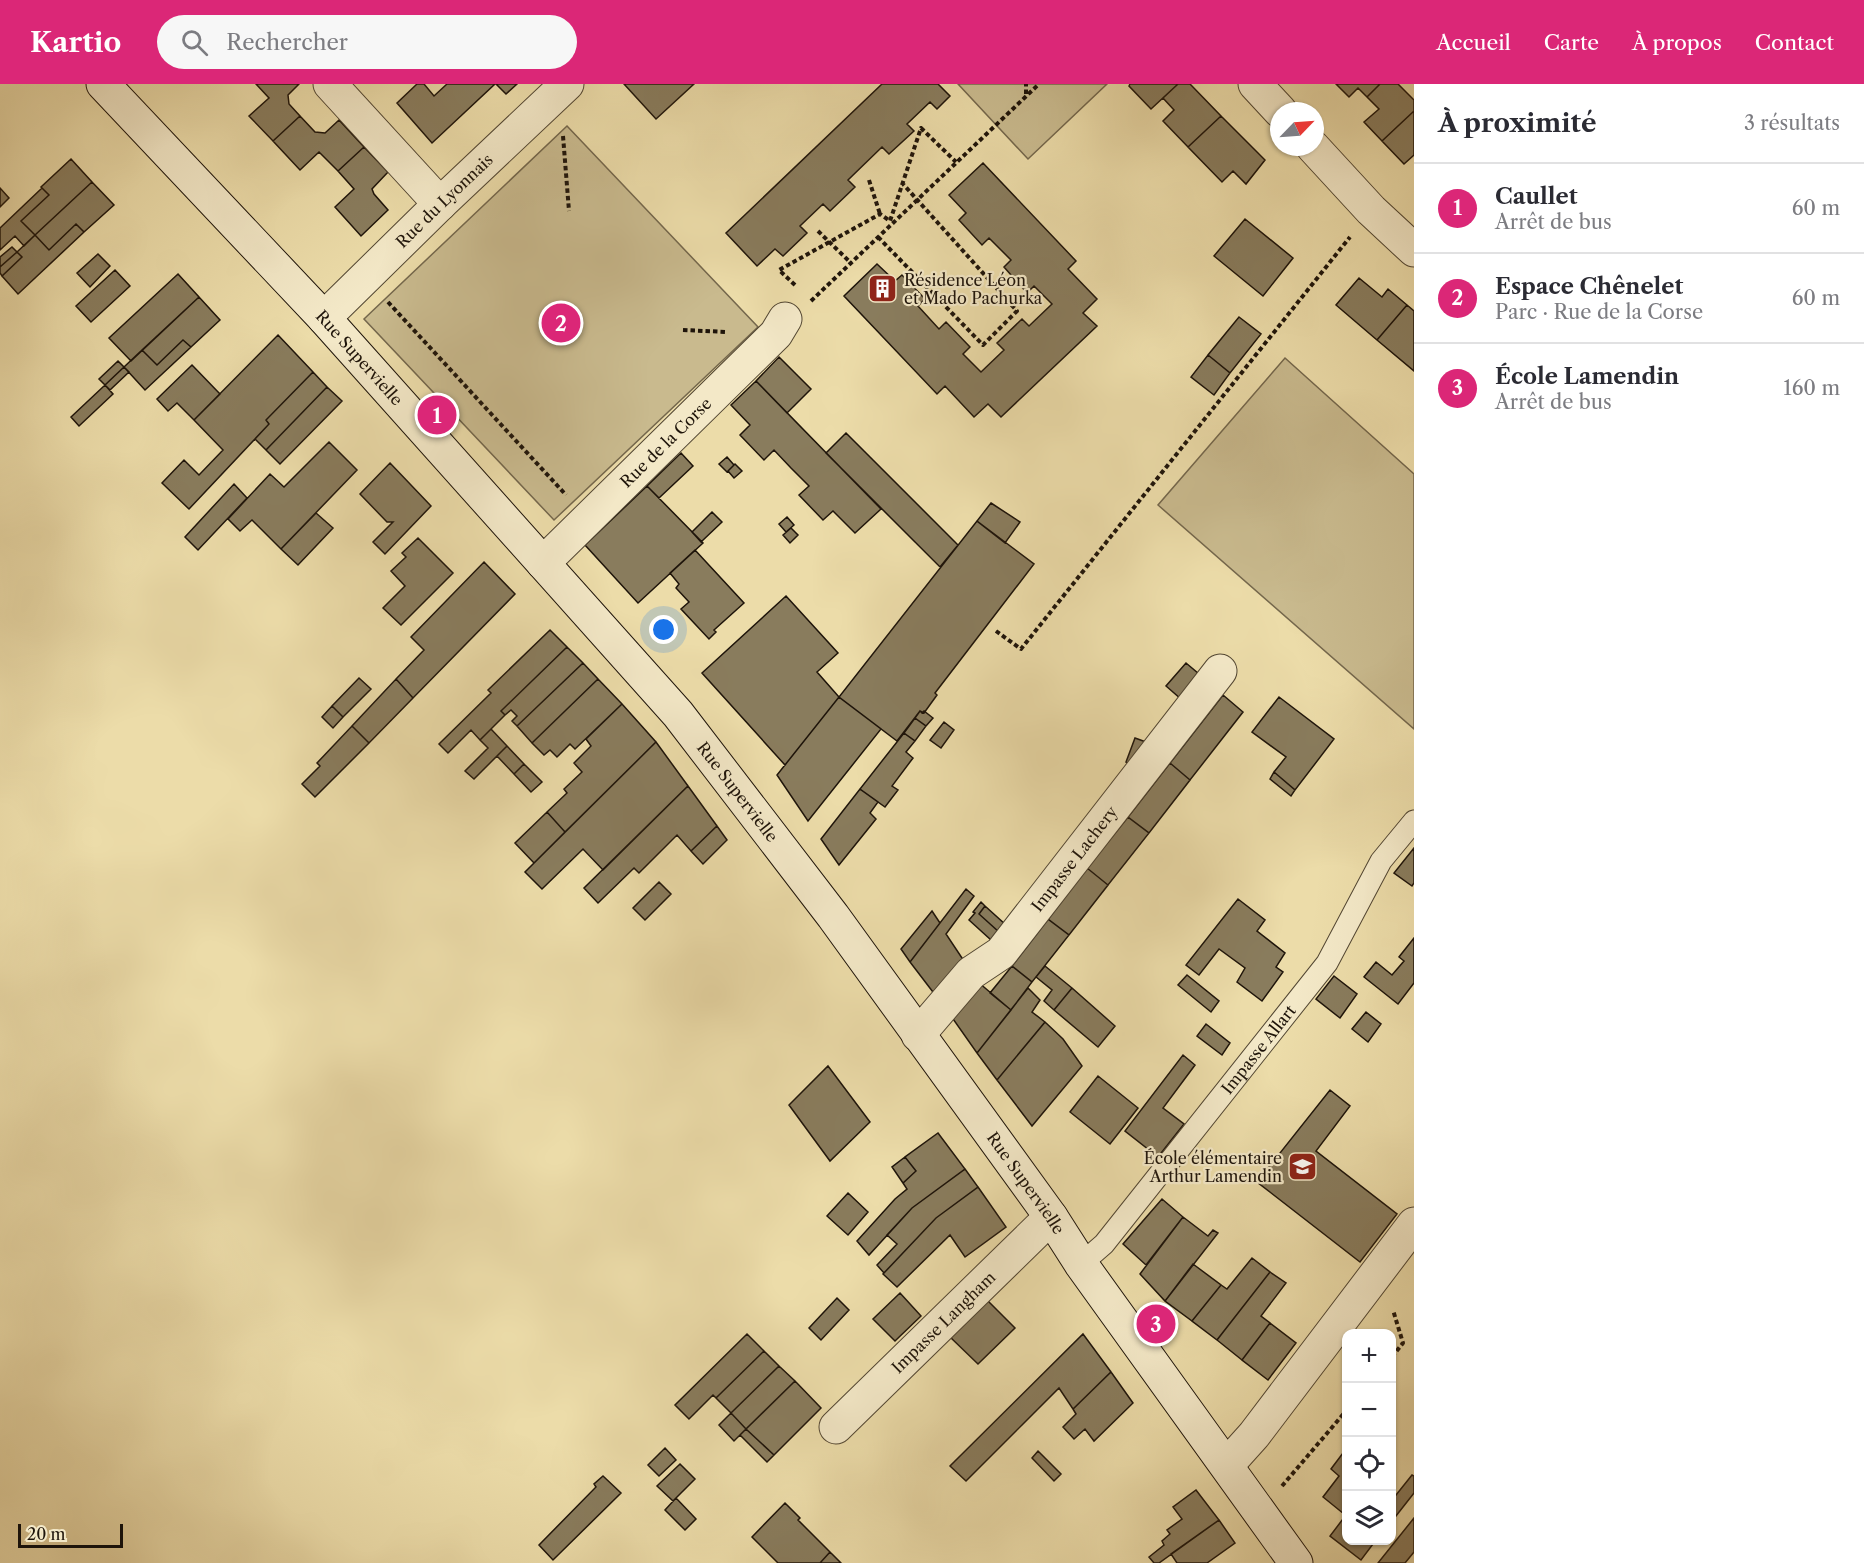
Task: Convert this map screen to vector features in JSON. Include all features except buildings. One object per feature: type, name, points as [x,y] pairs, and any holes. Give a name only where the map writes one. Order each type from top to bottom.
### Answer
[{"type":"street","name":"Rue Supervielle","points":[[103,84],[324,318],[678,714],[833,916],[1296,1563]]},
{"type":"street","points":[[330,84],[440,204]]},
{"type":"street","points":[[1255,84],[1272,102]]},
{"type":"street","name":"Rue du Lyonnais","points":[[324,318],[563,87]]},
{"type":"street","points":[[1321,156],[1371,210],[1414,250]]},
{"type":"street","name":"Rue de la Corse","points":[[543,563],[791,318]]},
{"type":"street","name":"Impasse Lachery","points":[[918,1035],[971,973],[1001,953],[1220,671]]},
{"type":"street","name":"Impasse Langham","points":[[836,1427],[1050,1217]]},
{"type":"street","points":[[1227,1465],[1254,1435],[1414,1224]]},
{"type":"lane","name":"Impasse Allart","points":[[1081,1264],[1104,1244],[1327,963],[1381,861],[1414,820]]},
{"type":"path","points":[[1026,84],[1026,95]]},
{"type":"path","points":[[791,318],[1039,84]]},
{"type":"path","points":[[563,87],[569,211]]},
{"type":"path","points":[[869,180],[880,214],[890,221],[921,128],[956,162]]},
{"type":"path","points":[[878,237],[983,345],[1017,312],[903,184]]},
{"type":"path","points":[[996,631],[1021,650],[1371,210]]},
{"type":"path","points":[[791,318],[779,270],[880,214]]},
{"type":"path","points":[[818,231],[851,263]]},
{"type":"path","points":[[373,271],[385,299],[589,519]]},
{"type":"path","points":[[1381,1267],[1403,1343],[1396,1352]]},
{"type":"path","points":[[1257,1508],[1288,1481],[1342,1417]]},
{"type":"shaded area","points":[[958,84],[1107,84],[1028,159]]},
{"type":"shaded area","points":[[567,126],[758,327],[554,520],[364,319]]},
{"type":"shaded area","points":[[1285,358],[1414,474],[1414,729],[1158,505]]},
{"type":"place","name":"Résidence Léon et Mado Pachurka","points":[[883,289]]},
{"type":"place","name":"Espace Chênelet","points":[[561,323]]},
{"type":"place","name":"Caullet","points":[[437,415]]},
{"type":"place","name":"École élémentaire Arthur Lamendin","points":[[1303,1167]]},
{"type":"place","name":"École Lamendin","points":[[1156,1324]]}]
